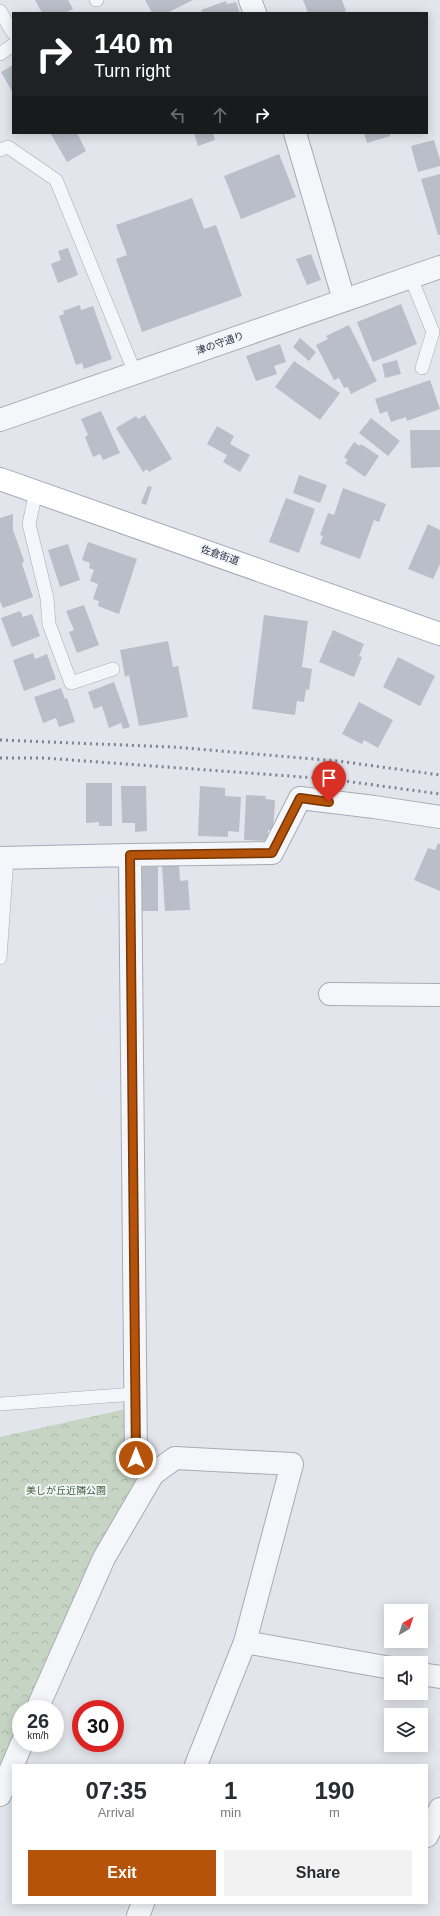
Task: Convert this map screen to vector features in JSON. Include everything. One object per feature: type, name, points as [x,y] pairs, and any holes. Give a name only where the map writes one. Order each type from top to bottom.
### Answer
[{"type":"main road","name":"佐倉街道","points":[[0,478],[440,634]]},
{"type":"street","points":[[250,0],[255,12]]},
{"type":"street","points":[[295,134],[344,300]]},
{"type":"street","name":"津の守通り","points":[[0,420],[440,267]]},
{"type":"street","points":[[3,858],[272,853],[300,798],[440,817]]},
{"type":"street","points":[[130,855],[136,1458],[153,1474]]},
{"type":"street","points":[[330,994],[440,995]]},
{"type":"street","points":[[41,1700],[104,1558],[153,1474],[175,1458],[292,1464],[245,1642],[196,1764]]},
{"type":"street","points":[[245,1642],[384,1667]]},
{"type":"street","points":[[428,1675],[440,1677]]},
{"type":"street","points":[[13,1764],[18,1752]]},
{"type":"street","points":[[0,1795],[12,1767]]},
{"type":"street","points":[[428,1835],[440,1809]]},
{"type":"street","points":[[428,1838],[440,1850]]},
{"type":"street","points":[[138,1916],[143,1904]]},
{"type":"lane","points":[[0,11],[12,31]]},
{"type":"lane","points":[[0,54],[12,46]]},
{"type":"lane","points":[[0,150],[8,147],[56,180],[135,373]]},
{"type":"lane","points":[[411,278],[433,332],[422,368]]},
{"type":"lane","points":[[36,491],[29,524],[47,598],[49,624],[71,683],[113,669]]},
{"type":"lane","points":[[0,958],[3,858]]},
{"type":"lane","points":[[0,1404],[135,1394]]},
{"type":"green space","name":"美しが丘近隣公園","points":[[135,1407],[136,1458],[153,1474],[41,1700],[12,1700],[12,1752],[17,1752],[0,1795],[0,1437]]},
{"type":"building","points":[[35,0],[68,0],[73,9],[67,12],[41,12]]},
{"type":"building","points":[[145,0],[193,0],[169,12],[151,12]]},
{"type":"building","points":[[303,0],[342,0],[346,11],[344,12],[308,12]]},
{"type":"building","points":[[226,1],[227,4],[236,2],[240,12],[202,12],[201,10]]},
{"type":"building","points":[[12,66],[12,91],[1,72]]},
{"type":"building","points":[[51,134],[78,134],[86,151],[67,162]]},
{"type":"building","points":[[194,134],[213,134],[215,140],[198,146]]},
{"type":"building","points":[[364,134],[390,134],[390,136],[367,143]]},
{"type":"building","points":[[434,140],[440,160],[440,166],[418,172],[411,146]]},
{"type":"building","points":[[279,154],[296,197],[241,219],[224,176]]},
{"type":"building","points":[[440,174],[440,235],[438,235],[421,179]]},
{"type":"building","points":[[192,198],[204,229],[216,225],[242,296],[142,332],[116,259],[127,255],[116,225]]},
{"type":"building","points":[[68,248],[78,275],[58,283],[51,264],[61,260],[58,251]]},
{"type":"building","points":[[311,254],[321,280],[307,285],[296,259]]},
{"type":"building","points":[[401,304],[417,344],[373,362],[357,322]]},
{"type":"building","points":[[80,305],[81,310],[93,306],[112,359],[84,369],[82,363],[76,365],[59,316],[64,314],[63,311]]},
{"type":"building","points":[[349,325],[377,381],[351,394],[348,387],[344,388],[339,378],[334,380],[316,345],[328,339],[326,336]]},
{"type":"building","points":[[300,338],[316,352],[309,361],[293,347]]},
{"type":"building","points":[[280,344],[286,362],[274,366],[277,374],[256,381],[246,356]]},
{"type":"building","points":[[397,360],[401,374],[385,378],[382,364]]},
{"type":"building","points":[[294,361],[340,393],[320,420],[275,387]]},
{"type":"building","points":[[430,380],[440,409],[407,421],[406,417],[391,422],[387,411],[380,414],[375,399]]},
{"type":"building","points":[[101,411],[120,453],[103,460],[100,454],[93,457],[85,437],[88,435],[81,419]]},
{"type":"building","points":[[145,415],[172,459],[149,472],[147,469],[143,472],[116,428],[136,416],[138,419]]},
{"type":"building","points":[[371,418],[400,441],[388,456],[359,433]]},
{"type":"building","points":[[217,426],[234,436],[230,444],[250,455],[240,472],[223,462],[227,455],[207,444]]},
{"type":"building","points":[[410,430],[440,430],[440,467],[411,468]]},
{"type":"building","points":[[354,442],[360,446],[361,444],[379,456],[365,477],[345,463],[348,460],[344,457]]},
{"type":"building","points":[[299,475],[327,485],[320,503],[293,493]]},
{"type":"building","points":[[148,486],[152,487],[146,505],[141,503]]},
{"type":"building","points":[[343,488],[386,504],[379,522],[374,520],[360,559],[320,544],[323,536],[320,535],[328,513],[334,515]]},
{"type":"building","points":[[286,498],[315,509],[299,553],[269,542]]},
{"type":"building","points":[[13,514],[13,530],[24,561],[22,564],[33,597],[3,608],[0,601],[0,518]]},
{"type":"building","points":[[428,524],[440,530],[440,564],[433,579],[408,569]]},
{"type":"building","points":[[88,542],[137,559],[119,614],[98,606],[99,601],[93,599],[98,584],[90,581],[94,570],[89,568],[90,563],[82,560]]},
{"type":"building","points":[[68,544],[80,580],[60,587],[48,550]]},
{"type":"building","points":[[84,605],[99,645],[77,653],[69,632],[74,630],[66,611]]},
{"type":"building","points":[[20,611],[23,617],[32,614],[40,636],[12,647],[1,618]]},
{"type":"building","points":[[264,615],[308,621],[302,667],[312,669],[309,690],[306,689],[304,702],[297,701],[295,715],[252,709]]},
{"type":"building","points":[[333,630],[364,644],[359,656],[362,657],[354,677],[319,662]]},
{"type":"building","points":[[168,641],[173,667],[178,666],[188,717],[139,726],[129,675],[125,677],[120,650]]},
{"type":"building","points":[[33,653],[35,659],[47,654],[56,679],[24,691],[13,660]]},
{"type":"building","points":[[398,657],[435,676],[420,706],[383,687]]},
{"type":"building","points":[[114,682],[130,727],[123,729],[121,723],[109,728],[102,706],[94,709],[88,692]]},
{"type":"building","points":[[61,688],[65,699],[67,698],[75,722],[59,727],[56,718],[43,723],[34,697]]},
{"type":"building","points":[[359,702],[393,720],[378,748],[364,740],[362,744],[342,734]]},
{"type":"building","points":[[86,783],[112,783],[112,826],[99,826],[99,822],[86,823]]},
{"type":"building","points":[[121,786],[146,786],[147,831],[135,832],[135,823],[122,823]]},
{"type":"building","points":[[200,786],[225,788],[225,796],[241,797],[239,832],[228,831],[228,837],[198,836]]},
{"type":"building","points":[[246,795],[266,796],[265,799],[275,800],[273,830],[268,830],[268,841],[244,840]]},
{"type":"building","points":[[438,843],[440,844],[440,891],[414,880],[428,848],[435,850]]},
{"type":"building","points":[[179,865],[180,881],[188,880],[190,910],[165,911],[162,866]]},
{"type":"building","points":[[137,867],[158,867],[158,911],[137,911]]},
{"type":"railway","points":[[0,740],[173,747],[338,761],[440,775]]},
{"type":"railway","points":[[0,758],[44,758],[330,779],[440,794]]},
{"type":"route","points":[[136,1458],[130,855],[272,853],[300,798],[329,802]]}]
